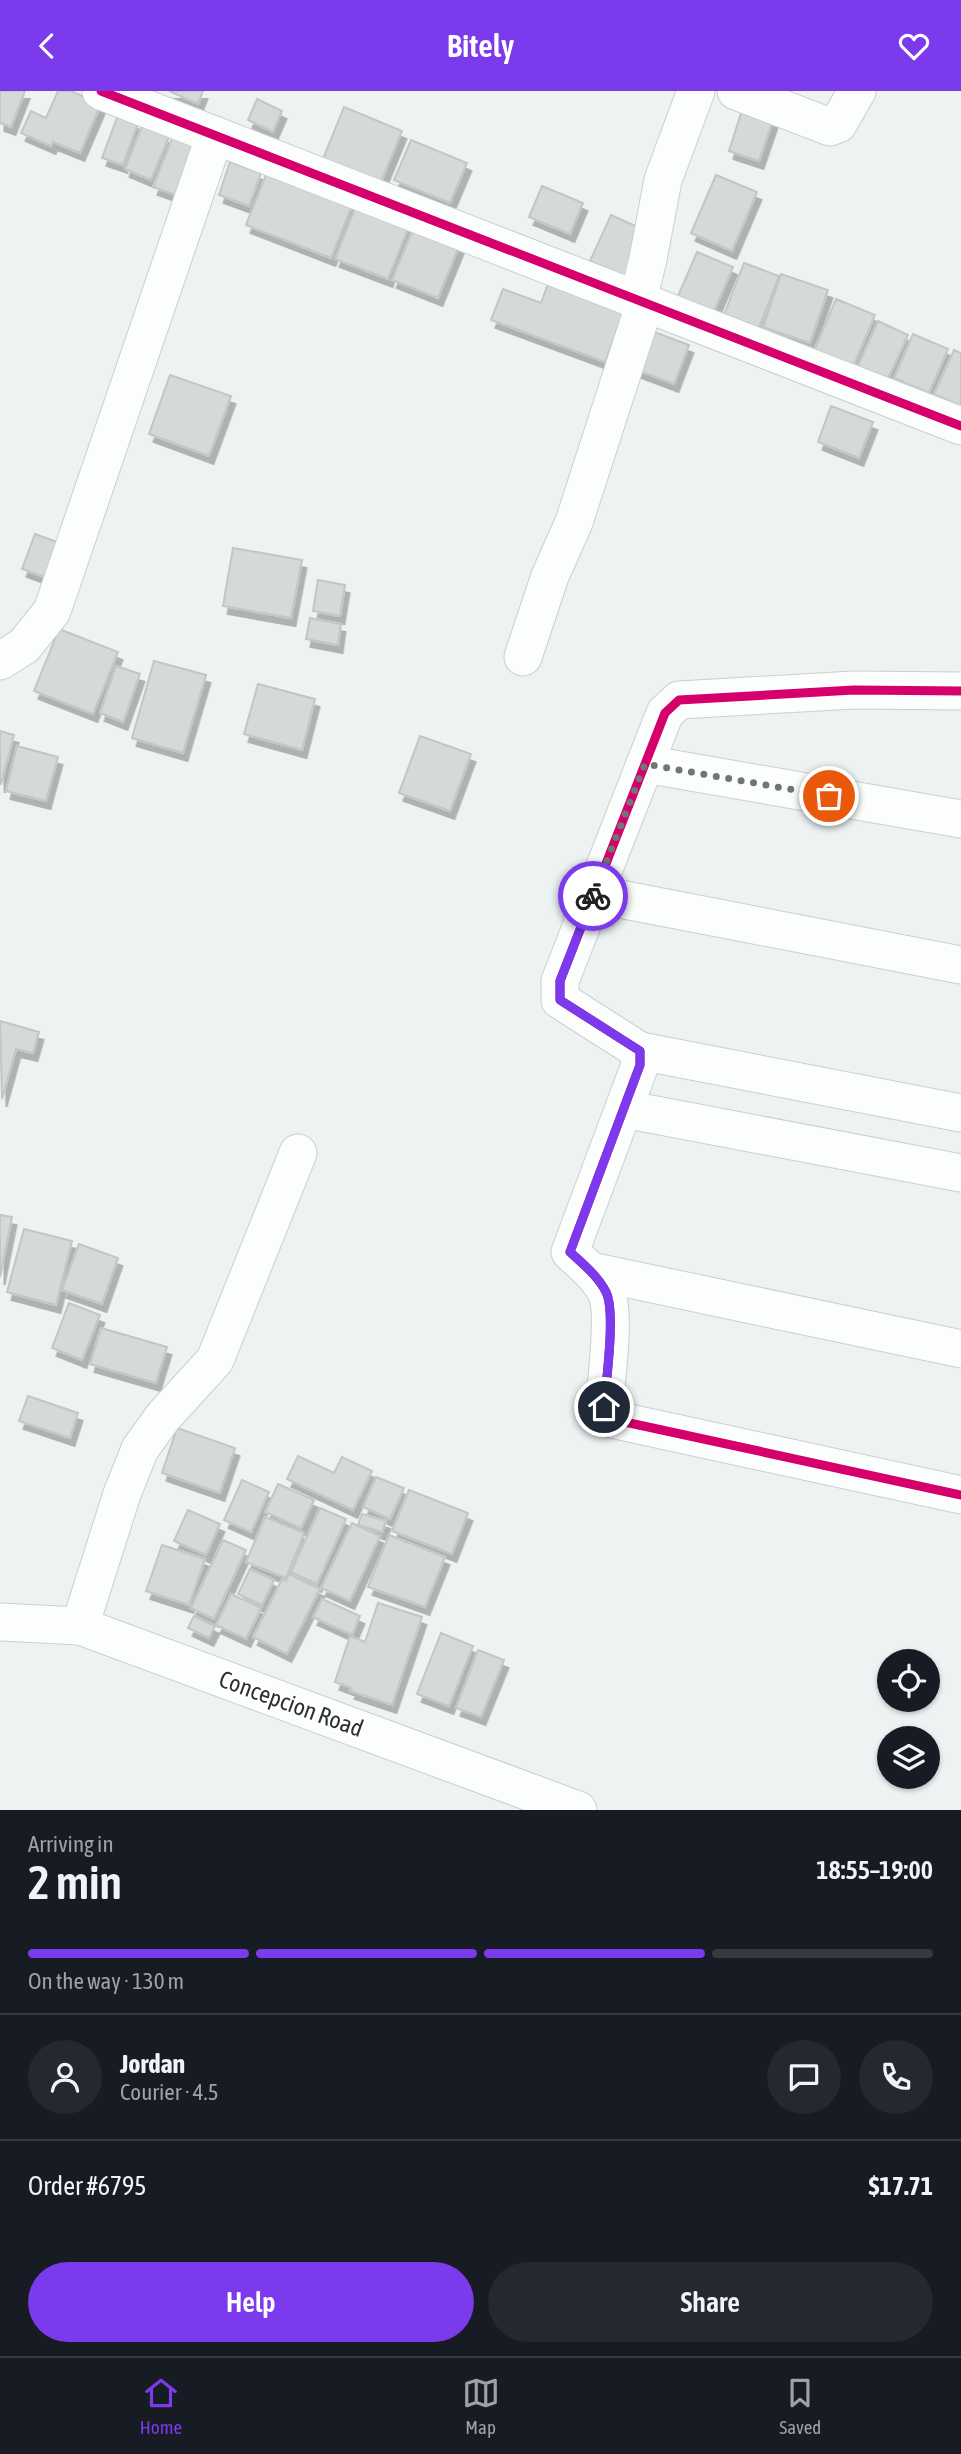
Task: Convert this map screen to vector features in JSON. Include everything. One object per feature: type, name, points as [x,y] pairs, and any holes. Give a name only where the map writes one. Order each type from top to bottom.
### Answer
[{"type":"street","points":[[101,91],[961,426]]},
{"type":"street","points":[[523,657],[550,576],[574,522],[642,302],[663,180],[696,91]]},
{"type":"street","points":[[736,91],[830,127],[838,124],[857,91]]},
{"type":"street","points":[[0,661],[24,646],[52,611],[215,135]]},
{"type":"street","points":[[961,691],[854,690],[679,700],[664,713],[560,981],[560,1000],[640,1051],[961,1113]]},
{"type":"street","points":[[645,764],[961,819]]},
{"type":"street","points":[[594,894],[961,965]]},
{"type":"street","points":[[640,1051],[640,1065],[570,1252],[591,1271],[607,1293],[611,1309],[604,1407],[611,1419],[961,1495]]},
{"type":"street","points":[[624,1109],[961,1173]]},
{"type":"street","points":[[80,1626],[122,1494],[140,1449],[163,1417],[215,1360],[299,1153]]},
{"type":"street","points":[[591,1271],[961,1349]]},
{"type":"street","name":"Concepcion Road","points":[[0,1622],[80,1626],[578,1810]]},
{"type":"building","points":[[0,91],[25,91],[11,127],[0,123]]},
{"type":"building","points":[[58,91],[71,91],[101,104],[80,153],[53,142],[51,146],[21,133],[31,111],[46,118]]},
{"type":"building","points":[[169,91],[203,91],[198,104]]},
{"type":"building","points":[[257,99],[282,111],[273,132],[248,120]]},
{"type":"building","points":[[344,107],[402,131],[381,182],[323,159]]},
{"type":"building","points":[[742,110],[773,120],[759,161],[729,151]]},
{"type":"building","points":[[118,115],[138,123],[123,165],[102,158]]},
{"type":"building","points":[[142,126],[169,137],[151,180],[125,169]]},
{"type":"building","points":[[174,134],[204,145],[184,198],[153,187]]},
{"type":"building","points":[[411,140],[467,163],[450,203],[394,180]]},
{"type":"building","points":[[230,162],[261,173],[249,206],[219,195]]},
{"type":"building","points":[[268,170],[353,203],[331,258],[246,225]]},
{"type":"building","points":[[716,175],[757,192],[732,251],[691,233]]},
{"type":"building","points":[[542,186],[583,203],[570,234],[529,217]]},
{"type":"building","points":[[356,206],[409,226],[388,279],[335,259]]},
{"type":"building","points":[[611,215],[651,233],[631,279],[590,261]]},
{"type":"building","points":[[413,229],[459,246],[438,298],[392,280]]},
{"type":"building","points":[[697,252],[733,267],[714,311],[678,296]]},
{"type":"building","points":[[744,263],[779,276],[759,328],[724,315]]},
{"type":"building","points":[[781,274],[828,290],[810,343],[763,327]]},
{"type":"building","points":[[549,281],[625,309],[605,362],[491,320],[503,289],[541,303]]},
{"type":"building","points":[[836,299],[875,315],[853,367],[814,351]]},
{"type":"building","points":[[878,321],[908,335],[887,381],[857,368]]},
{"type":"building","points":[[641,327],[689,345],[674,384],[626,366]]},
{"type":"building","points":[[913,334],[948,349],[929,393],[894,378]]},
{"type":"building","points":[[954,350],[961,353],[961,406],[934,394]]},
{"type":"building","points":[[170,375],[231,396],[209,456],[149,434]]},
{"type":"building","points":[[831,406],[873,422],[859,458],[818,442]]},
{"type":"building","points":[[35,534],[60,543],[47,578],[22,569]]},
{"type":"building","points":[[233,548],[302,560],[291,618],[223,606]]},
{"type":"building","points":[[318,580],[345,585],[340,616],[313,611]]},
{"type":"building","points":[[310,618],[341,624],[338,645],[306,639]]},
{"type":"building","points":[[59,629],[118,652],[93,714],[34,691]]},
{"type":"building","points":[[154,661],[206,675],[183,753],[132,738]]},
{"type":"building","points":[[116,666],[140,674],[123,722],[100,713]]},
{"type":"building","points":[[258,684],[315,699],[302,750],[244,734]]},
{"type":"building","points":[[0,731],[14,735],[1,784],[0,784]]},
{"type":"building","points":[[420,736],[471,754],[450,811],[399,793]]},
{"type":"building","points":[[17,746],[58,757],[46,801],[6,791]]},
{"type":"building","points":[[0,1021],[39,1032],[33,1053],[16,1049],[2,1099]]},
{"type":"building","points":[[0,1215],[12,1217],[0,1277]]},
{"type":"building","points":[[24,1229],[72,1241],[56,1305],[7,1292]]},
{"type":"building","points":[[79,1244],[118,1258],[102,1304],[62,1290]]},
{"type":"building","points":[[69,1303],[100,1315],[82,1360],[52,1348]]},
{"type":"building","points":[[101,1328],[167,1347],[156,1383],[90,1364]]},
{"type":"building","points":[[28,1396],[78,1413],[70,1438],[19,1421]]},
{"type":"building","points":[[177,1428],[235,1448],[220,1493],[162,1473]]},
{"type":"building","points":[[298,1456],[334,1473],[342,1457],[372,1471],[353,1510],[287,1479]]},
{"type":"building","points":[[376,1477],[404,1488],[390,1519],[363,1507]]},
{"type":"building","points":[[242,1480],[269,1492],[251,1532],[224,1520]]},
{"type":"building","points":[[278,1484],[314,1500],[301,1528],[265,1512]]},
{"type":"building","points":[[409,1490],[468,1513],[452,1554],[392,1531]]},
{"type":"building","points":[[320,1508],[346,1519],[317,1584],[291,1572]]},
{"type":"building","points":[[188,1510],[220,1524],[206,1555],[174,1541]]},
{"type":"building","points":[[362,1514],[386,1521],[382,1532],[358,1525]]},
{"type":"building","points":[[265,1517],[304,1533],[286,1578],[246,1562]]},
{"type":"building","points":[[352,1523],[380,1536],[350,1601],[321,1588]]},
{"type":"building","points":[[389,1535],[445,1557],[425,1607],[368,1587]]},
{"type":"building","points":[[223,1540],[246,1550],[214,1619],[191,1608]]},
{"type":"building","points":[[162,1545],[205,1559],[189,1605],[146,1591]]},
{"type":"building","points":[[250,1569],[274,1580],[262,1605],[238,1594]]},
{"type":"building","points":[[289,1574],[320,1589],[287,1654],[253,1637],[282,1579],[286,1581]]},
{"type":"building","points":[[231,1594],[261,1608],[246,1639],[216,1625]]},
{"type":"building","points":[[322,1599],[360,1616],[352,1635],[313,1617]]},
{"type":"building","points":[[378,1603],[422,1617],[392,1705],[350,1691],[352,1688],[335,1682],[350,1636],[365,1642]]},
{"type":"building","points":[[194,1616],[215,1626],[209,1638],[188,1628]]},
{"type":"building","points":[[441,1633],[473,1646],[449,1706],[417,1694]]},
{"type":"building","points":[[478,1650],[504,1660],[481,1717],[456,1708]]},
{"type":"cycle path","points":[[101,91],[961,426]]},
{"type":"cycle path","points":[[961,691],[854,690],[679,700],[665,713],[560,981],[560,1000],[640,1051],[640,1065],[570,1252],[599,1281],[609,1302],[610,1331],[604,1407],[611,1419],[961,1495]]},
{"type":"way so far","points":[[593,896],[645,764],[829,796]]},
{"type":"route","points":[[593,896],[560,981],[560,1000],[640,1051],[640,1065],[570,1252],[591,1271],[607,1293],[611,1309],[604,1407]]}]
